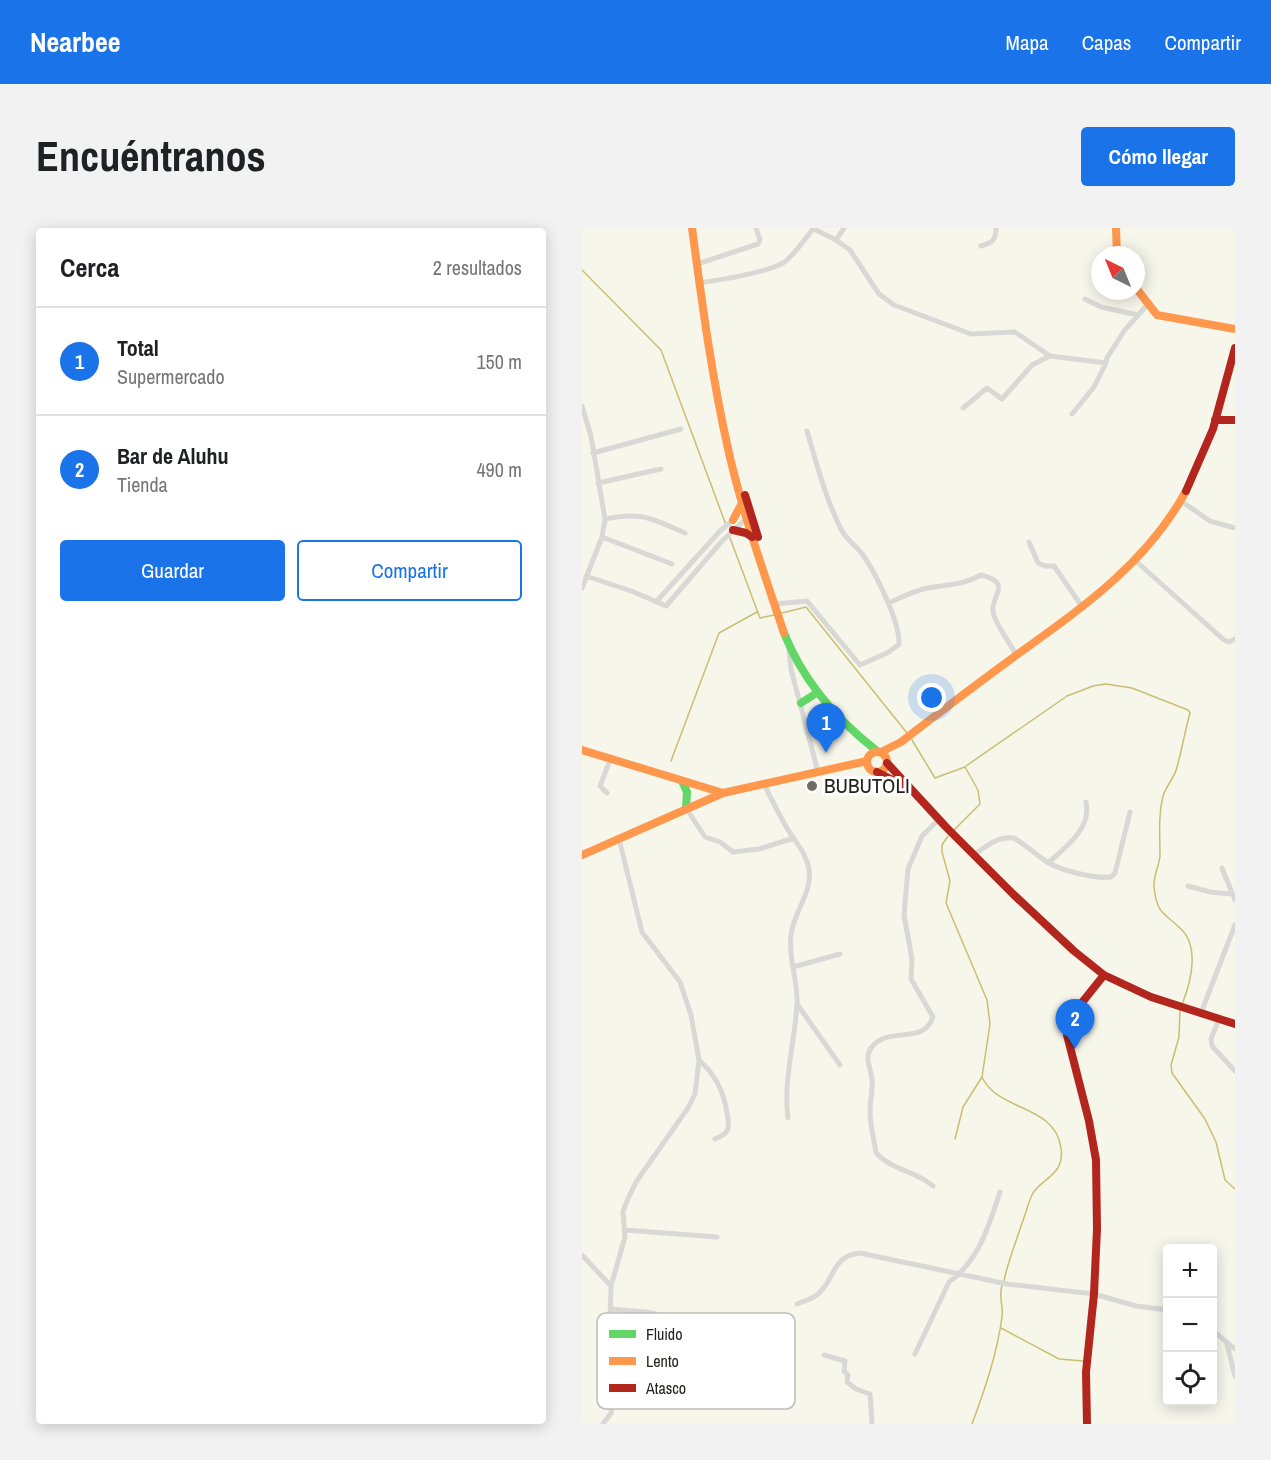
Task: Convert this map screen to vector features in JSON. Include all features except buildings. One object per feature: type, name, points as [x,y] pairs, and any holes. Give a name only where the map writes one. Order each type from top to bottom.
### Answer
[{"type":"main road","points":[[692,228],[704,321],[727,438],[752,537],[775,604]]},
{"type":"main road","points":[[1116,228],[1117,246]]},
{"type":"main road","points":[[1145,300],[1158,315],[1235,329]]},
{"type":"main road","points":[[867,762],[871,753],[879,752],[902,740],[1083,608],[1137,562],[1181,501],[1215,420],[1235,348]]},
{"type":"main road","points":[[1215,420],[1235,420]]},
{"type":"main road","points":[[746,511],[733,526],[752,537]]},
{"type":"main road","points":[[746,511],[789,647],[818,692],[855,734],[879,752],[974,855],[1074,951],[1104,975],[1151,997],[1235,1024]]},
{"type":"main road","points":[[801,703],[818,692]]},
{"type":"main road","points":[[855,734],[867,762],[877,772],[913,790]]},
{"type":"main road","points":[[877,772],[882,770],[902,740]]},
{"type":"main road","points":[[585,751],[723,793]]},
{"type":"main road","points":[[582,855],[723,793],[867,762]]},
{"type":"main road","points":[[682,781],[687,792],[686,808]]},
{"type":"main road","points":[[1087,1424],[1086,1372],[1094,1294],[1098,1200],[1096,1160],[1089,1121],[1067,1035],[1068,1023],[1075,1010],[1104,975]]},
{"type":"street","points":[[697,264],[759,244],[756,228]]},
{"type":"street","points":[[699,283],[730,278],[782,263],[813,228],[850,250],[879,294],[894,305],[970,334],[1015,332],[1050,356],[1106,363]]},
{"type":"street","points":[[836,240],[844,228]]},
{"type":"street","points":[[981,246],[990,244],[994,240],[996,228]]},
{"type":"street","points":[[1085,299],[1101,307],[1138,315]]},
{"type":"street","points":[[1072,414],[1094,387],[1107,358],[1124,331],[1148,304]]},
{"type":"street","points":[[963,408],[987,388],[1002,399],[1032,365],[1050,356]]},
{"type":"street","points":[[582,406],[605,519],[602,537],[582,588]]},
{"type":"street","points":[[593,453],[681,429]]},
{"type":"street","points":[[775,604],[807,601],[857,664],[863,665],[889,652],[899,644],[888,603],[875,573],[854,544],[844,535],[830,506],[807,431]]},
{"type":"street","points":[[598,483],[661,470]]},
{"type":"street","points":[[1181,501],[1210,521],[1235,528]]},
{"type":"street","points":[[586,576],[634,592],[666,606],[746,511]]},
{"type":"street","points":[[605,519],[624,514],[636,515],[685,533]]},
{"type":"street","points":[[656,602],[720,531],[733,526]]},
{"type":"street","points":[[602,537],[672,564]]},
{"type":"street","points":[[1029,542],[1038,563],[1054,566],[1083,608]]},
{"type":"street","points":[[1137,562],[1224,640],[1229,642],[1235,639]]},
{"type":"street","points":[[888,603],[919,590],[947,587],[972,580],[981,574],[991,577],[997,581],[999,587],[994,605],[995,617],[1016,655]]},
{"type":"street","points":[[789,647],[791,669],[818,771]]},
{"type":"street","points":[[582,743],[585,751]]},
{"type":"street","points":[[607,793],[600,786],[610,760]]},
{"type":"street","points":[[764,784],[807,859],[810,873],[791,933],[790,950],[797,1004],[788,1078],[786,1106],[788,1118]]},
{"type":"street","points":[[1048,862],[1064,849],[1082,828],[1087,817],[1086,802]]},
{"type":"street","points":[[686,808],[703,835],[720,842],[733,852],[759,849],[794,838]]},
{"type":"street","points":[[974,855],[996,840],[1014,838],[1058,867],[1091,876],[1111,877],[1131,812]]},
{"type":"street","points":[[933,1186],[892,1165],[876,1153],[870,1113],[872,1081],[868,1062],[873,1047],[881,1040],[890,1035],[916,1034],[928,1025],[933,1017],[911,979],[913,964],[904,915],[908,868],[922,836],[939,819]]},
{"type":"street","points":[[610,1313],[611,1286],[625,1237],[623,1212],[636,1182],[678,1123],[695,1094],[699,1060],[691,1015],[680,982],[642,933],[619,839]]},
{"type":"street","points":[[1226,879],[1222,868],[1235,900]]},
{"type":"street","points":[[1188,886],[1208,892],[1232,894]]},
{"type":"street","points":[[1201,1013],[1235,925]]},
{"type":"street","points":[[793,967],[840,954]]},
{"type":"street","points":[[797,1004],[840,1065]]},
{"type":"street","points":[[1219,1019],[1211,1039],[1212,1046],[1235,1071]]},
{"type":"street","points":[[699,1060],[717,1081],[725,1098],[728,1130],[715,1139]]},
{"type":"street","points":[[915,1354],[949,1282],[960,1275],[985,1236],[1000,1192]]},
{"type":"street","points":[[625,1230],[717,1237]]},
{"type":"street","points":[[797,1304],[818,1294],[838,1262],[849,1254],[860,1253],[1007,1284],[1094,1294],[1136,1306],[1163,1309]]},
{"type":"street","points":[[582,1255],[611,1286]]},
{"type":"street","points":[[610,1309],[652,1313]]},
{"type":"street","points":[[1217,1335],[1235,1349]]},
{"type":"street","points":[[1227,1344],[1235,1376]]},
{"type":"street","points":[[824,1355],[844,1361],[844,1371],[848,1375],[847,1382],[856,1389],[870,1394],[872,1424]]},
{"type":"street","points":[[603,1424],[612,1409]]},
{"type":"waterway","points":[[582,270],[661,350],[726,525]]},
{"type":"waterway","points":[[730,538],[760,618],[774,615]]},
{"type":"waterway","points":[[782,613],[806,607],[907,733]]},
{"type":"waterway","points":[[671,761],[719,633],[757,612]]},
{"type":"waterway","points":[[966,766],[1067,696],[1093,686],[1106,684],[1132,688],[1188,710],[1190,713],[1176,771],[1164,792],[1161,804],[1160,856],[1154,883],[1159,908],[1180,928],[1190,944],[1191,974],[1183,1002]]},
{"type":"waterway","points":[[912,740],[935,778],[965,767],[978,790],[980,804],[954,830]]},
{"type":"waterway","points":[[948,836],[942,845],[950,881],[946,903],[987,1000],[990,1024],[982,1077],[1000,1097],[1038,1115],[1048,1123],[1057,1134],[1061,1148],[1060,1164],[1031,1197],[1004,1281]]},
{"type":"waterway","points":[[1180,1010],[1179,1037],[1171,1065],[1172,1073],[1205,1119],[1216,1142],[1225,1180],[1235,1189]]},
{"type":"waterway","points":[[955,1139],[963,1107],[982,1077]]},
{"type":"waterway","points":[[972,1424],[986,1385],[1000,1331],[1002,1285]]},
{"type":"waterway","points":[[1001,1328],[1059,1359],[1083,1361]]},
{"type":"traffic: fast","points":[[784,633],[801,667],[822,698],[848,726],[877,751]]},
{"type":"traffic: fast","points":[[801,703],[818,692]]},
{"type":"traffic: fast","points":[[682,781],[687,792],[686,808]]},
{"type":"traffic: slow","points":[[692,228],[712,369],[729,453],[747,521],[784,633]]},
{"type":"traffic: slow","points":[[1116,228],[1117,246]]},
{"type":"traffic: slow","points":[[1145,300],[1157,315],[1235,329]]},
{"type":"traffic: slow","points":[[881,752],[901,742],[1089,601],[1133,562],[1170,517],[1186,491]]},
{"type":"traffic: slow","points":[[733,520],[742,503]]},
{"type":"traffic: slow","points":[[582,750],[723,793]]},
{"type":"traffic: slow","points":[[877,752],[884,755],[887,762],[884,769],[877,772],[870,769],[867,762],[870,755],[877,752]]},
{"type":"traffic: slow","points":[[582,855],[723,793],[867,761]]},
{"type":"traffic: jam","points":[[1186,491],[1213,429],[1235,348]]},
{"type":"traffic: jam","points":[[1215,420],[1235,420]]},
{"type":"traffic: jam","points":[[745,495],[758,537]]},
{"type":"traffic: jam","points":[[733,530],[752,537]]},
{"type":"traffic: jam","points":[[887,763],[946,827],[1013,894],[1074,951],[1104,975],[1151,997],[1235,1024]]},
{"type":"traffic: jam","points":[[877,772],[906,787]]},
{"type":"traffic: jam","points":[[1087,1424],[1086,1372],[1094,1294],[1097,1229],[1096,1160],[1089,1121],[1067,1035],[1076,1010],[1104,975]]},
{"type":"place","name":"Total","points":[[826,753]]},
{"type":"place","name":"BUBUTOLI","points":[[812,786]]},
{"type":"place","name":"Bar de Aluhu","points":[[1075,1049]]}]
